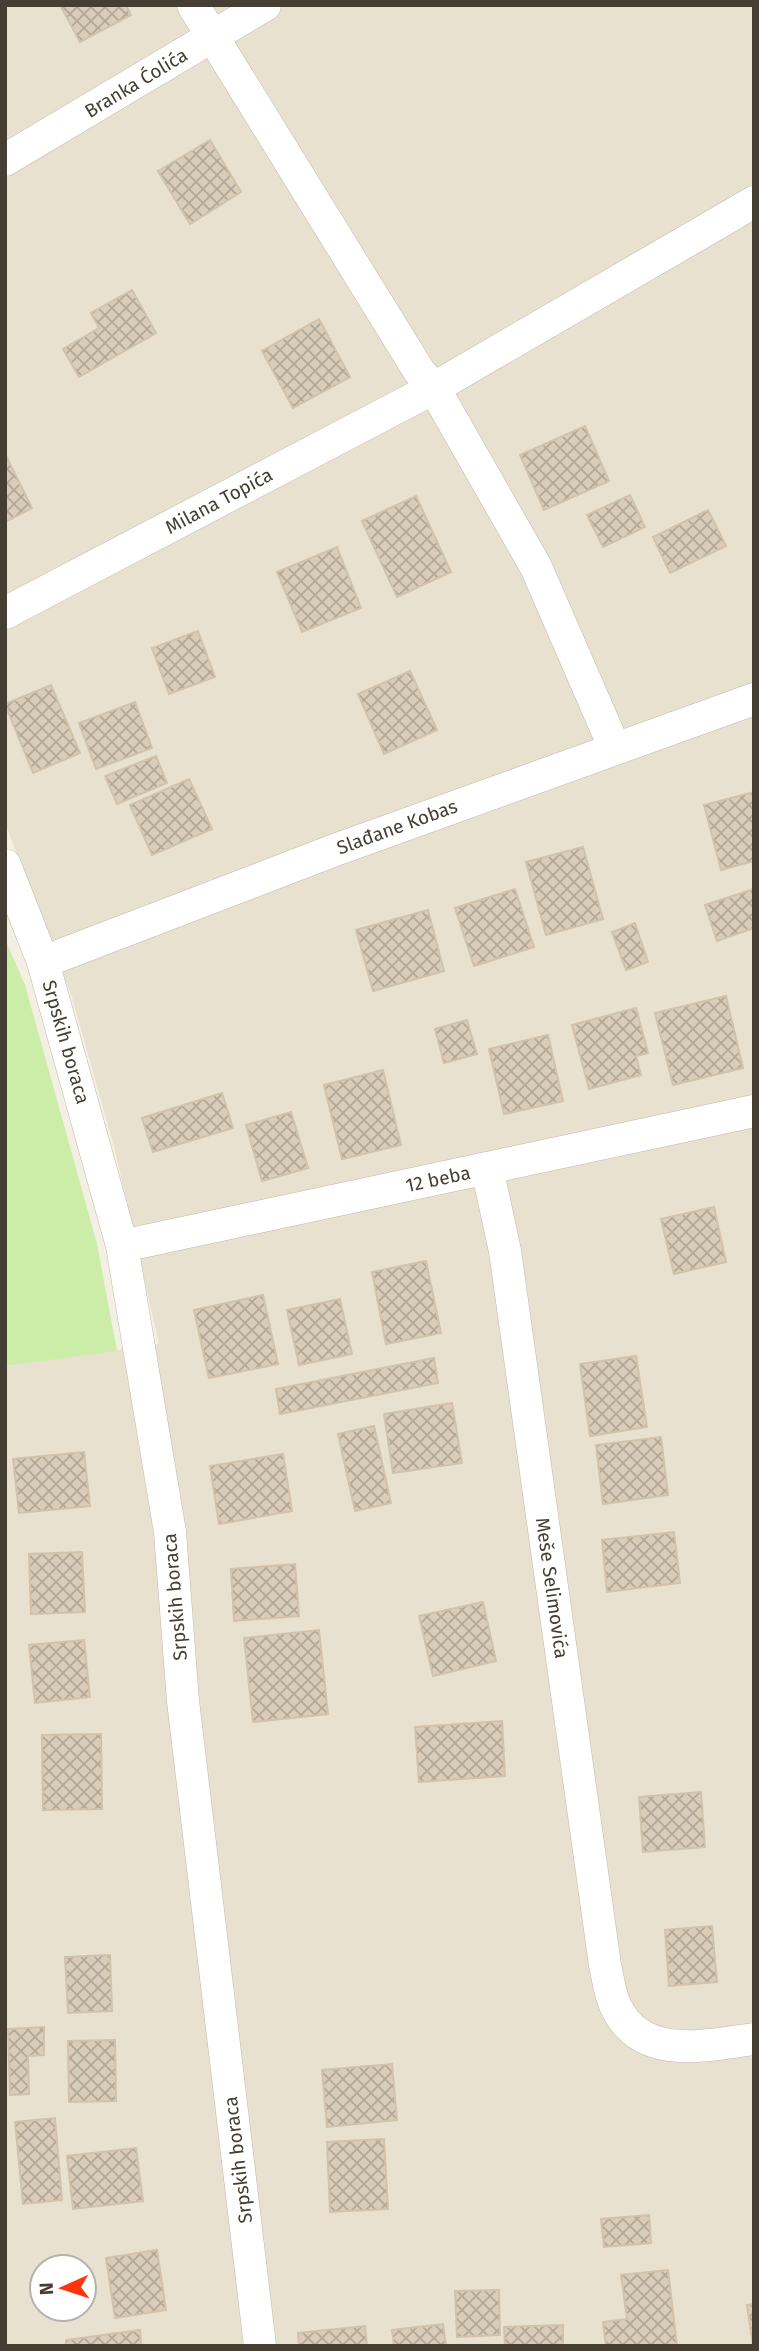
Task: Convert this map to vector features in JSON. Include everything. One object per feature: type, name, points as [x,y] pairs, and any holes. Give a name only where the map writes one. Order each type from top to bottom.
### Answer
[{"type":"street","points":[[192,5],[419,371],[434,388],[536,567],[615,749]]},
{"type":"street","name":"Branka Ćolića","points":[[5,160],[265,5]]},
{"type":"street","name":"Milana Topića","points":[[5,613],[434,388],[754,202]]},
{"type":"street","name":"Slađane Kobas","points":[[43,962],[335,850],[754,699]]},
{"type":"street","name":"Srpskih boraca","points":[[5,865],[43,962],[122,1246],[170,1532],[183,1700],[260,2346]]},
{"type":"street","name":"12 beba","points":[[122,1246],[754,1111]]},
{"type":"street","name":"Meše Selimovića","points":[[487,1168],[505,1251],[605,1965],[616,2008],[639,2035],[674,2049],[754,2039]]},
{"type":"shaded area","points":[[5,5],[754,5],[754,2346],[5,2346],[5,1366],[159,1344],[115,1150],[72,997],[5,823]]},
{"type":"green space","points":[[5,939],[25,985],[97,1244],[117,1351],[5,1366]]},
{"type":"building","points":[[60,5],[126,5],[131,15],[80,42]]},
{"type":"building","points":[[210,140],[241,192],[190,224],[158,171]]},
{"type":"building","points":[[132,290],[156,333],[79,377],[63,349],[99,328],[91,313]]},
{"type":"building","points":[[319,319],[350,377],[293,408],[262,351]]},
{"type":"building","points":[[585,426],[609,481],[544,510],[520,455]]},
{"type":"building","points":[[5,454],[32,508],[5,522]]},
{"type":"building","points":[[630,495],[645,527],[603,547],[587,515]]},
{"type":"building","points":[[416,496],[451,572],[397,597],[362,521]]},
{"type":"building","points":[[708,510],[726,546],[670,573],[653,537]]},
{"type":"building","points":[[337,547],[361,608],[302,632],[277,572]]},
{"type":"building","points":[[198,631],[215,677],[169,694],[152,648]]},
{"type":"building","points":[[410,671],[437,730],[384,754],[358,694]]},
{"type":"building","points":[[51,685],[80,753],[33,773],[5,704]]},
{"type":"building","points":[[135,702],[152,748],[96,769],[79,723]]},
{"type":"building","points":[[156,756],[167,783],[117,804],[105,776]]},
{"type":"building","points":[[189,779],[212,829],[152,855],[130,805]]},
{"type":"building","points":[[754,792],[754,861],[721,870],[704,805]]},
{"type":"building","points":[[583,847],[603,919],[546,935],[526,862]]},
{"type":"building","points":[[515,889],[534,947],[474,966],[455,908]]},
{"type":"building","points":[[754,889],[754,928],[717,941],[705,905]]},
{"type":"building","points":[[428,910],[444,971],[373,991],[356,930]]},
{"type":"building","points":[[635,923],[648,962],[626,970],[612,932]]},
{"type":"building","points":[[726,996],[743,1068],[673,1085],[655,1013]]},
{"type":"building","points":[[636,1008],[648,1053],[636,1056],[641,1075],[589,1089],[572,1025]]},
{"type":"building","points":[[467,1020],[477,1054],[444,1063],[435,1029]]},
{"type":"building","points":[[548,1035],[563,1101],[504,1114],[489,1049]]},
{"type":"building","points":[[383,1070],[401,1145],[342,1159],[324,1085]]},
{"type":"building","points":[[222,1093],[233,1128],[153,1152],[142,1118]]},
{"type":"building","points":[[291,1112],[308,1168],[262,1181],[246,1125]]},
{"type":"building","points":[[714,1207],[726,1262],[674,1274],[661,1219]]},
{"type":"building","points":[[426,1261],[441,1333],[386,1344],[372,1272]]},
{"type":"building","points":[[263,1295],[278,1364],[209,1378],[194,1310]]},
{"type":"building","points":[[340,1299],[352,1354],[299,1365],[287,1310]]},
{"type":"building","points":[[636,1356],[647,1427],[590,1436],[580,1364]]},
{"type":"building","points":[[434,1358],[438,1383],[280,1414],[276,1389]]},
{"type":"building","points":[[452,1403],[462,1463],[393,1473],[384,1414]]},
{"type":"building","points":[[374,1426],[391,1503],[355,1511],[338,1434]]},
{"type":"building","points":[[661,1437],[668,1495],[603,1504],[596,1445]]},
{"type":"building","points":[[84,1452],[90,1506],[19,1513],[13,1459]]},
{"type":"building","points":[[283,1454],[292,1511],[219,1524],[210,1466]]},
{"type":"building","points":[[674,1532],[680,1583],[607,1592],[602,1540]]},
{"type":"building","points":[[82,1552],[85,1612],[31,1614],[29,1554]]},
{"type":"building","points":[[295,1564],[299,1616],[234,1621],[231,1569]]},
{"type":"building","points":[[483,1602],[496,1661],[433,1676],[419,1616]]},
{"type":"building","points":[[319,1630],[328,1714],[253,1722],[244,1638]]},
{"type":"building","points":[[84,1640],[90,1697],[35,1703],[29,1645]]},
{"type":"building","points":[[502,1721],[505,1776],[419,1782],[415,1727]]},
{"type":"building","points":[[101,1734],[102,1809],[43,1810],[42,1735]]},
{"type":"building","points":[[701,1792],[705,1847],[643,1852],[639,1797]]},
{"type":"building","points":[[712,1926],[717,1982],[669,1986],[665,1930]]},
{"type":"building","points":[[110,1955],[112,2011],[68,2013],[65,1957]]},
{"type":"building","points":[[44,2027],[44,2055],[28,2056],[29,2094],[10,2095],[8,2029]]},
{"type":"building","points":[[115,2040],[116,2101],[69,2102],[68,2041]]},
{"type":"building","points":[[392,2064],[397,2120],[327,2127],[322,2070]]},
{"type":"building","points":[[55,2118],[62,2200],[23,2204],[15,2122]]},
{"type":"building","points":[[384,2139],[388,2209],[330,2212],[327,2142]]},
{"type":"building","points":[[136,2148],[143,2201],[73,2209],[67,2156]]},
{"type":"building","points":[[649,2215],[651,2243],[604,2247],[601,2219]]},
{"type":"building","points":[[157,2250],[166,2310],[115,2318],[106,2258]]},
{"type":"building","points":[[668,2270],[677,2346],[606,2346],[603,2322],[627,2319],[621,2275]]},
{"type":"building","points":[[499,2290],[500,2335],[457,2337],[455,2291]]},
{"type":"building","points":[[754,2304],[754,2346],[753,2346],[747,2305]]},
{"type":"building","points":[[443,2324],[446,2346],[394,2346],[392,2330]]},
{"type":"building","points":[[563,2325],[563,2346],[505,2346],[504,2327]]},
{"type":"building","points":[[365,2326],[367,2346],[299,2346],[298,2333]]},
{"type":"building","points":[[140,2330],[141,2346],[66,2346],[66,2340]]}]
